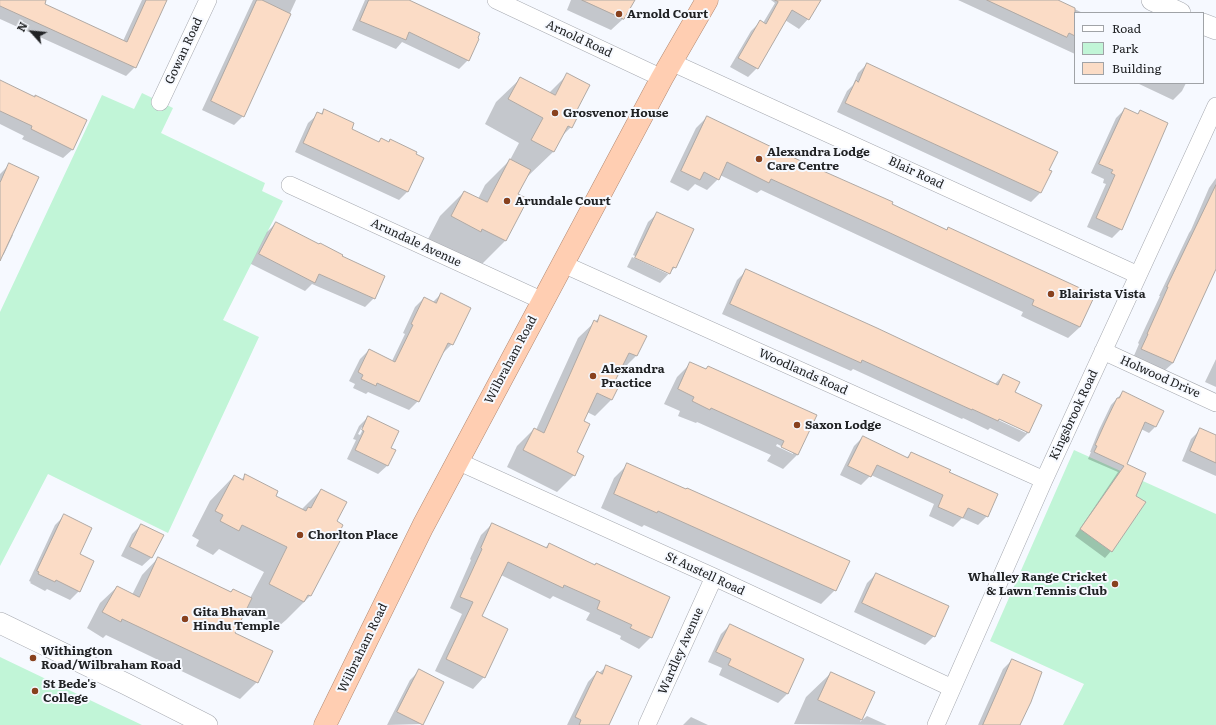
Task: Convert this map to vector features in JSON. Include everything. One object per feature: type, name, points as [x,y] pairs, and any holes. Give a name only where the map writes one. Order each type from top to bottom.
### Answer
[{"type":"highway","name":"Wilbraham Road","points":[[325,725],[423,526],[457,461],[666,70],[706,0]]},
{"type":"street","name":"Gowan Road","points":[[160,102],[208,0]]},
{"type":"street","name":"Arnold Road","points":[[496,0],[666,70]]},
{"type":"street","points":[[1152,0],[1178,12]]},
{"type":"street","points":[[1204,24],[1216,30]]},
{"type":"street","name":"Blair Road","points":[[666,70],[1138,275]]},
{"type":"street","name":"Kingsbrook Road","points":[[936,725],[1044,480],[1216,106]]},
{"type":"street","name":"Arundale Avenue","points":[[290,185],[543,301]]},
{"type":"street","name":"Woodlands Road","points":[[563,264],[1044,480]]},
{"type":"street","name":"Holwood Drive","points":[[1103,352],[1216,403]]},
{"type":"street","name":"St Austell Road","points":[[457,461],[952,688]]},
{"type":"street","name":"Wardley Avenue","points":[[647,725],[714,578]]},
{"type":"street","points":[[0,623],[207,725]]},
{"type":"green space","points":[[142,93],[173,108],[161,133],[265,183],[262,191],[283,201],[223,320],[259,337],[168,533],[48,474],[0,566],[0,312],[102,95],[134,109]]},
{"type":"green space","name":"Whalley Range Cricket & Lawn Tennis Club","points":[[1074,450],[1216,514],[1216,725],[1063,725],[1084,684],[990,641]]},
{"type":"green space","name":"St Bede's College","points":[[0,657],[142,725],[0,725]]},
{"type":"building","points":[[0,0],[46,0],[45,4],[127,42],[146,0],[167,0],[136,68],[0,6]]},
{"type":"building","points":[[257,0],[262,0],[291,14],[244,117],[211,101]]},
{"type":"building","points":[[369,0],[409,0],[480,33],[479,39],[469,61],[409,32],[406,40],[360,21]]},
{"type":"building","name":"Arnold Court","points":[[582,0],[635,0],[624,19]]},
{"type":"building","points":[[775,0],[821,0],[809,20],[792,10],[758,69],[738,58],[760,20],[766,24],[778,2]]},
{"type":"building","points":[[987,0],[1058,0],[1075,8],[1074,36],[1069,33],[1067,37]]},
{"type":"building","points":[[867,63],[1058,152],[1049,170],[1052,171],[1041,193],[845,103],[856,80],[858,82]]},
{"type":"building","name":"Grosvenor House","points":[[567,73],[590,85],[576,112],[579,114],[572,128],[568,126],[554,152],[531,140],[543,118],[508,99],[520,77],[555,95]]},
{"type":"building","points":[[0,80],[87,120],[73,150],[31,129],[32,126],[0,111]]},
{"type":"building","points":[[1125,108],[1138,114],[1140,110],[1168,123],[1122,230],[1096,218],[1115,175],[1111,173],[1113,170],[1099,164]]},
{"type":"building","points":[[324,109],[354,123],[352,129],[379,142],[381,138],[389,142],[390,139],[417,152],[416,154],[424,158],[408,192],[303,143],[317,112],[322,114]]},
{"type":"building","points":[[707,116],[805,163],[893,202],[892,204],[947,230],[948,227],[1095,295],[1080,327],[1032,305],[1034,300],[771,179],[769,183],[727,162],[719,180],[704,172],[700,180],[681,171]]},
{"type":"building","name":"Arundale Court","points":[[510,159],[531,170],[518,194],[528,199],[506,241],[482,229],[481,232],[451,216],[464,191],[487,202]]},
{"type":"building","points":[[9,163],[39,177],[0,261],[0,183]]},
{"type":"building","points":[[1216,185],[1216,269],[1173,363],[1141,349],[1167,287]]},
{"type":"building","points":[[657,212],[694,229],[676,268],[673,267],[670,274],[635,258]]},
{"type":"building","points":[[276,222],[385,276],[375,299],[319,274],[315,283],[259,254]]},
{"type":"building","points":[[746,269],[998,385],[1003,374],[1020,382],[1015,392],[1042,405],[1029,433],[999,419],[998,421],[972,410],[862,360],[861,363],[730,304]]},
{"type":"building","points":[[441,293],[471,308],[453,345],[448,343],[419,402],[377,383],[376,386],[361,379],[363,375],[358,372],[369,349],[395,362],[413,325],[411,324],[424,297],[436,303]]},
{"type":"building","points":[[600,315],[647,336],[637,356],[629,353],[614,383],[619,386],[612,400],[597,393],[584,421],[590,424],[577,452],[584,456],[575,476],[523,450],[534,428],[544,433],[594,320],[597,322]]},
{"type":"building","points":[[690,362],[706,369],[708,366],[817,415],[798,455],[781,447],[784,441],[711,408],[710,410],[692,401],[694,397],[678,389]]},
{"type":"building","points":[[1123,391],[1164,411],[1156,427],[1145,422],[1127,464],[1146,473],[1136,496],[1146,502],[1112,552],[1080,529],[1124,466],[1094,452],[1097,446],[1095,445],[1105,423],[1117,398],[1119,398]]},
{"type":"building","points":[[368,416],[399,431],[391,448],[396,450],[388,466],[355,450],[364,431],[362,430]]},
{"type":"building","points":[[1200,428],[1216,435],[1216,463],[1190,451]]},
{"type":"building","points":[[863,436],[908,458],[911,452],[951,470],[949,472],[998,494],[988,517],[968,508],[963,518],[938,507],[943,495],[877,465],[871,477],[848,466]]},
{"type":"building","points":[[627,463],[686,489],[687,488],[850,561],[836,591],[658,511],[657,513],[614,494]]},
{"type":"building","name":"Chorlton Place","points":[[245,474],[278,491],[276,496],[306,511],[308,507],[311,508],[321,489],[347,502],[337,521],[343,525],[336,539],[340,541],[311,596],[308,595],[304,602],[269,584],[287,547],[242,525],[239,531],[220,521],[223,515],[215,511],[234,475],[243,480]]},
{"type":"building","points":[[64,514],[92,528],[80,554],[94,561],[80,592],[56,580],[55,582],[38,574],[39,572],[37,571]]},
{"type":"building","points":[[492,523],[547,548],[549,543],[595,565],[596,563],[670,597],[652,638],[630,628],[632,625],[597,609],[600,601],[564,585],[563,588],[508,562],[482,616],[508,629],[485,678],[446,659],[473,602],[460,597]]},
{"type":"building","points":[[141,524],[164,535],[152,558],[130,547]]},
{"type":"building","name":"Gita Bhavan Hindu Temple","points":[[158,557],[231,592],[233,589],[252,598],[235,633],[273,651],[258,683],[122,619],[121,622],[102,612],[117,586],[139,597]]},
{"type":"building","points":[[876,573],[949,606],[935,637],[862,603]]},
{"type":"building","points":[[730,624],[804,659],[788,694],[728,665],[731,659],[716,652]]},
{"type":"building","points":[[1012,659],[1042,672],[1031,702],[1020,725],[983,725]]},
{"type":"building","points":[[606,665],[632,676],[609,725],[579,725],[581,720],[575,717],[597,671],[602,674]]},
{"type":"building","points":[[419,669],[444,682],[423,725],[397,712]]},
{"type":"building","points":[[831,672],[875,692],[862,720],[818,700]]},
{"type":"place","name":"Arnold Court","points":[[619,14]]},
{"type":"place","name":"Grosvenor House","points":[[555,113]]},
{"type":"place","name":"Alexandra Lodge Care Centre","points":[[759,159]]},
{"type":"place","name":"Arundale Court","points":[[507,201]]},
{"type":"place","name":"Blairista Vista","points":[[1051,294]]},
{"type":"place","name":"Alexandra Practice","points":[[593,376]]},
{"type":"place","name":"Saxon Lodge","points":[[797,425]]},
{"type":"place","name":"Chorlton Place","points":[[300,535]]},
{"type":"place","name":"Whalley Range Cricket & Lawn Tennis Club","points":[[1115,584]]},
{"type":"place","name":"Gita Bhavan Hindu Temple","points":[[185,619]]},
{"type":"place","name":"Withington Road/Wilbraham Road","points":[[33,658]]},
{"type":"place","name":"St Bede's College","points":[[35,691]]}]
